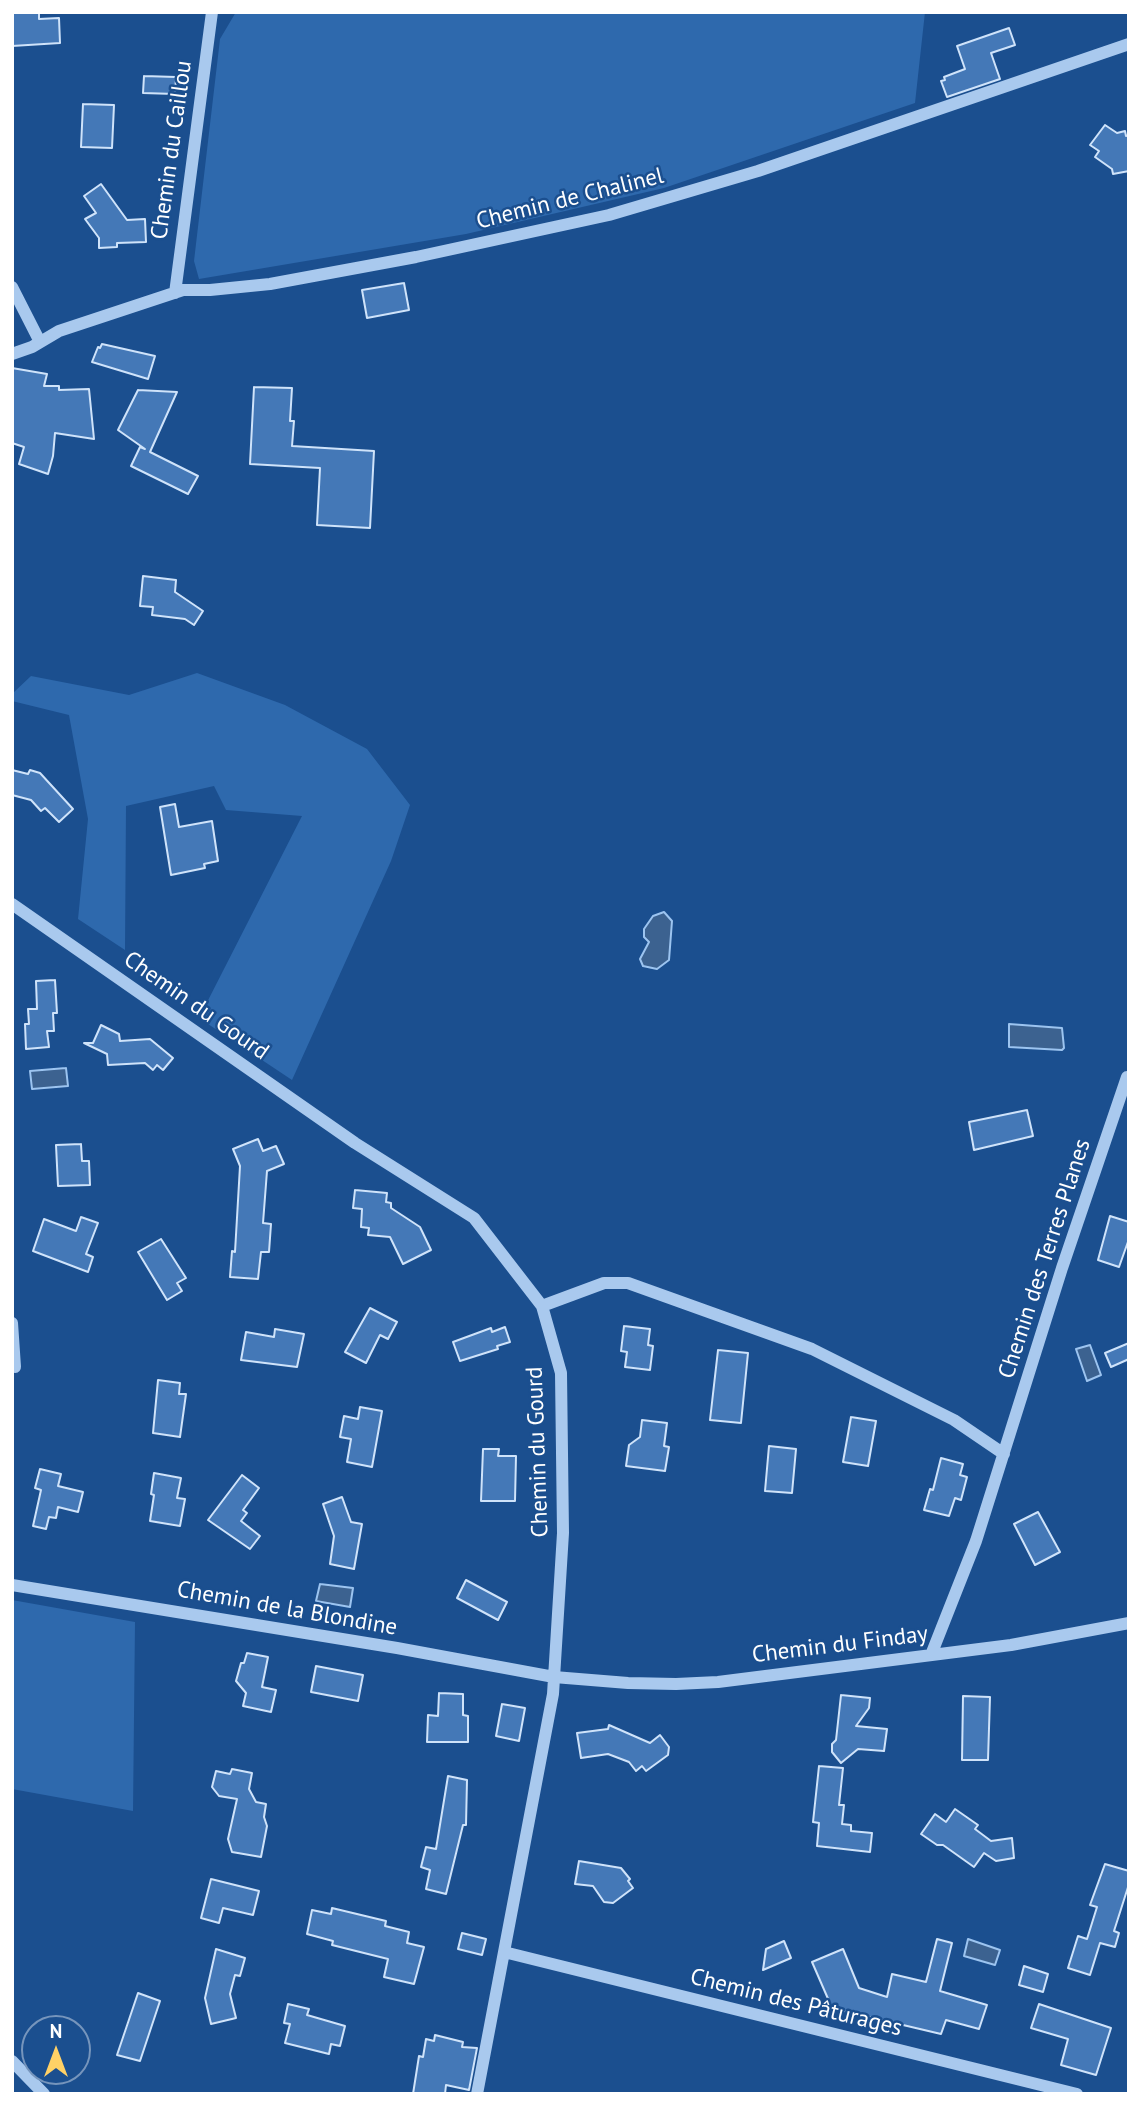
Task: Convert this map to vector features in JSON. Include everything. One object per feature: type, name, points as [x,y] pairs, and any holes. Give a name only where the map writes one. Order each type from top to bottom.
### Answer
[{"type":"street","name":"Chemin du Caillou","points":[[175,293],[212,12]]},
{"type":"street","name":"Chemin de Chalinel","points":[[12,354],[59,331],[183,290],[270,284],[416,257],[609,215],[758,171],[1129,44]]},
{"type":"street","points":[[12,288],[40,342]]},
{"type":"street","name":"Chemin du Gourd","points":[[12,904],[355,1143],[474,1218],[542,1306],[561,1373],[563,1533],[553,1694],[477,2094]]},
{"type":"street","name":"Chemin des Terres Planes","points":[[931,1655],[976,1541],[1062,1268],[1127,1077]]},
{"type":"street","points":[[542,1306],[604,1283],[628,1283],[812,1349],[954,1420],[1004,1454]]},
{"type":"street","points":[[12,1323],[15,1367]]},
{"type":"street","name":"Chemin de la Blondine","points":[[12,1585],[397,1648],[554,1677]]},
{"type":"street","name":"Chemin du Finday","points":[[554,1677],[628,1683],[718,1682],[931,1655],[1075,1634],[1129,1623]]},
{"type":"street","name":"Chemin des Pâturages","points":[[504,1952],[1077,2094]]},
{"type":"street","points":[[12,2061],[44,2094]]},
{"type":"shaded area","points":[[236,12],[925,12],[915,103],[664,188],[466,234],[199,279],[194,261],[220,39]]},
{"type":"shaded area","points":[[197,673],[285,705],[367,749],[410,805],[391,861],[292,1080],[199,1018],[302,816],[226,810],[214,786],[126,806],[125,950],[78,919],[88,819],[69,715],[12,701],[12,694],[31,676],[129,695]]},
{"type":"shaded area","points":[[664,912],[672,921],[669,960],[657,969],[643,966],[640,959],[649,942],[644,937],[644,929],[653,916]]},
{"type":"shaded area","points":[[1009,1024],[1062,1028],[1064,1048],[1009,1047]]},
{"type":"shaded area","points":[[66,1068],[68,1086],[32,1089],[30,1071]]},
{"type":"shaded area","points":[[1090,1345],[1101,1375],[1087,1381],[1076,1349]]},
{"type":"shaded area","points":[[320,1584],[353,1588],[350,1607],[316,1601]]},
{"type":"shaded area","points":[[12,1600],[135,1622],[133,1811],[12,1789]]},
{"type":"shaded area","points":[[968,1939],[1000,1950],[995,1965],[964,1956]]},
{"type":"building","points":[[12,12],[39,12],[39,19],[59,18],[60,43],[12,46]]},
{"type":"building","points":[[1009,28],[1015,45],[991,53],[1000,79],[947,97],[941,81],[945,80],[944,77],[965,69],[957,46]]},
{"type":"building","points":[[144,76],[176,77],[175,94],[143,93]]},
{"type":"building","points":[[83,104],[114,105],[112,148],[81,147]]},
{"type":"building","points":[[1105,125],[1117,133],[1125,131],[1126,136],[1129,135],[1129,171],[1113,174],[1112,169],[1095,157],[1099,151],[1090,145]]},
{"type":"building","points":[[101,184],[127,220],[145,219],[146,242],[117,243],[117,247],[99,248],[99,238],[85,219],[96,213],[84,196]]},
{"type":"building","points":[[404,283],[409,310],[367,318],[362,290]]},
{"type":"building","points":[[102,344],[155,356],[148,379],[92,362]]},
{"type":"building","points":[[12,368],[47,374],[44,386],[59,386],[59,390],[89,389],[94,439],[55,433],[48,474],[19,464],[24,447],[12,443]]},
{"type":"building","points":[[254,387],[292,388],[292,446],[374,451],[370,528],[317,525],[320,468],[250,464]]},
{"type":"building","points":[[138,390],[177,392],[150,452],[198,476],[188,494],[131,466],[140,447],[145,449],[118,430]]},
{"type":"building","points":[[143,576],[176,580],[175,592],[203,611],[194,625],[185,619],[152,615],[153,607],[140,606]]},
{"type":"building","points":[[12,770],[28,774],[30,770],[40,773],[73,809],[59,822],[45,808],[41,811],[31,800],[12,795]]},
{"type":"building","points":[[175,804],[179,827],[212,821],[218,861],[204,864],[205,868],[171,875],[160,807]]},
{"type":"building","points":[[55,980],[57,1013],[53,1013],[54,1031],[47,1031],[49,1047],[26,1049],[25,1024],[29,1024],[28,1009],[37,1009],[36,981]]},
{"type":"building","points":[[101,1025],[119,1034],[120,1041],[150,1039],[173,1058],[163,1070],[157,1065],[153,1070],[145,1063],[108,1065],[107,1054],[84,1043],[93,1043]]},
{"type":"building","points":[[1027,1110],[1033,1136],[974,1150],[969,1122]]},
{"type":"building","points":[[258,1139],[263,1151],[276,1146],[284,1164],[267,1171],[263,1223],[271,1224],[269,1252],[261,1252],[258,1279],[230,1277],[232,1251],[235,1252],[240,1166],[233,1149]]},
{"type":"building","points":[[81,1144],[82,1161],[89,1161],[90,1185],[58,1186],[56,1145]]},
{"type":"building","points":[[355,1190],[387,1193],[386,1202],[391,1203],[391,1208],[420,1227],[431,1250],[403,1264],[390,1237],[368,1235],[369,1228],[361,1227],[362,1209],[353,1208]]},
{"type":"building","points":[[1110,1216],[1129,1222],[1129,1239],[1119,1267],[1098,1260]]},
{"type":"building","points":[[81,1217],[98,1223],[86,1254],[93,1257],[88,1272],[33,1251],[44,1219],[76,1231]]},
{"type":"building","points":[[161,1239],[186,1278],[177,1283],[182,1291],[167,1300],[138,1252]]},
{"type":"building","points":[[370,1308],[397,1322],[388,1339],[380,1335],[366,1363],[345,1352]]},
{"type":"building","points":[[624,1326],[650,1329],[648,1345],[653,1346],[650,1370],[625,1367],[627,1352],[621,1351]]},
{"type":"building","points":[[505,1327],[510,1342],[497,1346],[498,1349],[460,1361],[453,1342],[491,1328],[492,1332]]},
{"type":"building","points":[[275,1329],[304,1334],[297,1367],[241,1360],[246,1332],[274,1337]]},
{"type":"building","points":[[1129,1343],[1129,1359],[1111,1367],[1105,1353]]},
{"type":"building","points":[[718,1350],[748,1353],[741,1423],[710,1420]]},
{"type":"building","points":[[158,1380],[180,1383],[179,1394],[186,1394],[180,1437],[153,1433]]},
{"type":"building","points":[[360,1407],[382,1411],[372,1467],[347,1462],[351,1439],[340,1437],[344,1416],[358,1419]]},
{"type":"building","points":[[851,1417],[876,1421],[868,1466],[843,1462]]},
{"type":"building","points":[[642,1420],[667,1423],[664,1446],[669,1447],[665,1471],[626,1466],[629,1445],[640,1437]]},
{"type":"building","points":[[769,1446],[796,1449],[792,1493],[765,1491]]},
{"type":"building","points":[[483,1449],[499,1449],[498,1456],[516,1456],[515,1501],[481,1501]]},
{"type":"building","points":[[941,1458],[963,1464],[960,1475],[967,1477],[961,1500],[955,1498],[949,1516],[924,1510],[930,1489],[933,1490]]},
{"type":"building","points":[[40,1469],[61,1474],[58,1486],[83,1492],[78,1512],[58,1507],[56,1518],[49,1517],[46,1529],[33,1526],[41,1490],[35,1488]]},
{"type":"building","points":[[154,1473],[181,1478],[177,1498],[185,1499],[180,1526],[150,1521]]},
{"type":"building","points":[[242,1475],[259,1488],[243,1510],[247,1513],[241,1521],[260,1536],[250,1549],[208,1520]]},
{"type":"building","points":[[342,1497],[351,1522],[362,1524],[354,1569],[330,1564],[334,1536],[323,1504]]},
{"type":"building","points":[[1038,1512],[1060,1552],[1035,1565],[1014,1524]]},
{"type":"building","points":[[466,1580],[507,1602],[498,1620],[457,1598]]},
{"type":"building","points":[[247,1653],[268,1657],[262,1687],[276,1690],[271,1712],[243,1706],[246,1693],[236,1681]]},
{"type":"building","points":[[316,1666],[363,1675],[358,1701],[311,1692]]},
{"type":"building","points":[[439,1693],[463,1694],[463,1715],[468,1716],[468,1742],[427,1742],[428,1715],[438,1716]]},
{"type":"building","points":[[841,1695],[870,1698],[869,1708],[856,1726],[887,1729],[884,1751],[858,1749],[841,1763],[832,1752]]},
{"type":"building","points":[[963,1696],[990,1697],[988,1760],[962,1760]]},
{"type":"building","points":[[502,1704],[525,1708],[519,1741],[496,1736]]},
{"type":"building","points":[[609,1725],[650,1743],[660,1735],[669,1747],[668,1755],[646,1771],[642,1766],[636,1771],[629,1762],[608,1754],[581,1758],[577,1733],[608,1729]]},
{"type":"building","points":[[819,1766],[843,1768],[839,1805],[844,1805],[842,1824],[851,1825],[851,1831],[872,1833],[870,1852],[817,1846],[819,1823],[813,1822]]},
{"type":"building","points":[[232,1769],[252,1773],[249,1789],[256,1802],[266,1804],[264,1817],[267,1826],[261,1857],[232,1852],[228,1839],[237,1799],[219,1796],[212,1787],[216,1771],[230,1774]]},
{"type":"building","points":[[448,1776],[467,1780],[466,1825],[463,1825],[446,1894],[426,1889],[430,1870],[421,1867],[426,1847],[436,1849]]},
{"type":"building","points":[[955,1809],[978,1825],[975,1829],[991,1841],[1012,1838],[1014,1858],[996,1861],[984,1853],[974,1867],[943,1845],[937,1845],[921,1834],[935,1814],[946,1822]]},
{"type":"building","points":[[579,1861],[621,1868],[633,1888],[613,1903],[604,1902],[593,1886],[575,1884]]},
{"type":"building","points":[[1105,1864],[1129,1871],[1129,1884],[1114,1931],[1119,1933],[1115,1947],[1100,1943],[1090,1975],[1068,1968],[1078,1936],[1087,1939],[1097,1907],[1090,1905]]},
{"type":"building","points":[[211,1879],[259,1891],[253,1915],[223,1908],[219,1923],[201,1918]]},
{"type":"building","points":[[332,1908],[386,1921],[385,1926],[409,1932],[407,1943],[424,1947],[414,1984],[384,1977],[388,1959],[332,1945],[333,1941],[307,1934],[312,1910],[331,1914]]},
{"type":"building","points":[[462,1933],[486,1939],[482,1955],[458,1949]]},
{"type":"building","points":[[937,1939],[952,1943],[940,1991],[987,2005],[979,2029],[946,2020],[941,2034],[827,2007],[829,2001],[812,1962],[843,1949],[859,1988],[887,1997],[892,1974],[926,1982]]},
{"type":"building","points":[[784,1941],[791,1958],[763,1970],[766,1949]]},
{"type":"building","points":[[216,1949],[245,1958],[240,1976],[235,1975],[230,1994],[236,2018],[211,2024],[205,1998]]},
{"type":"building","points":[[1024,1966],[1048,1974],[1043,1992],[1019,1985]]},
{"type":"building","points":[[138,1993],[160,2001],[140,2061],[117,2055]]},
{"type":"building","points":[[288,2004],[309,2009],[307,2015],[345,2026],[340,2046],[331,2044],[329,2054],[285,2043],[290,2024],[284,2023]]},
{"type":"building","points":[[1039,2004],[1111,2028],[1096,2075],[1061,2065],[1068,2039],[1031,2028]]},
{"type":"building","points":[[435,2035],[463,2042],[462,2047],[477,2048],[469,2090],[446,2085],[445,2094],[413,2094],[419,2056],[423,2057],[426,2039],[434,2041]]}]
